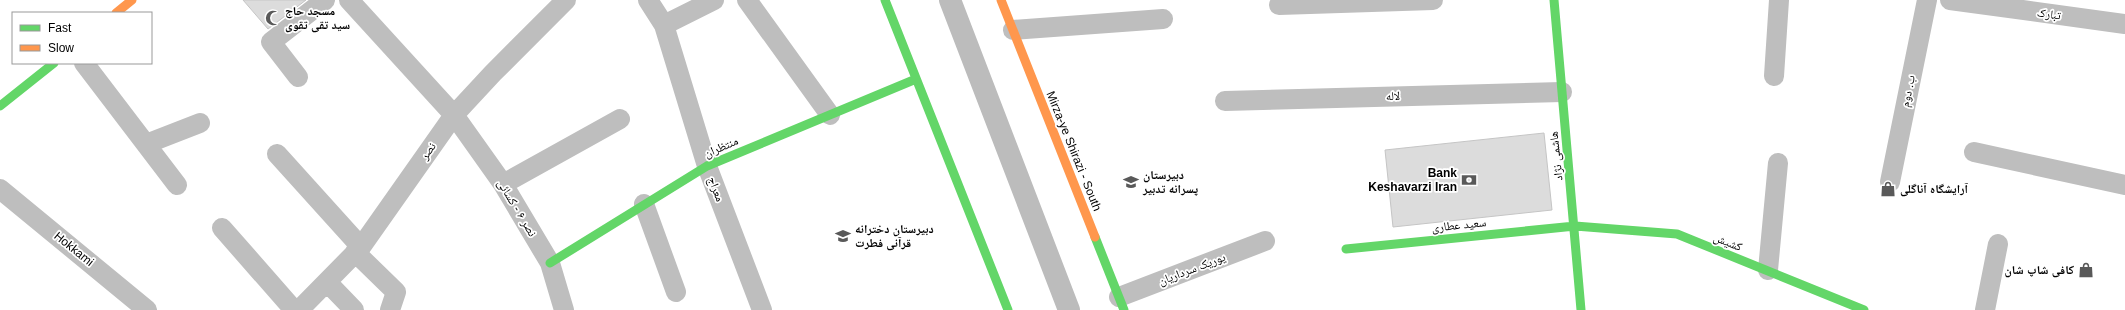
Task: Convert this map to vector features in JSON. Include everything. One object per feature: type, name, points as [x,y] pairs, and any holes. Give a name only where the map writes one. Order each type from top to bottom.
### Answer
[{"type":"street","points":[[117,12],[132,0]]},
{"type":"street","points":[[298,77],[271,42],[325,0]]},
{"type":"street","name":"نصر ۶ - کسائی","points":[[349,0],[454,115],[504,184],[550,263],[564,310]]},
{"type":"street","name":"نصر","points":[[299,310],[358,250],[454,115],[493,73],[566,0]]},
{"type":"street","name":"معراج","points":[[648,0],[664,25],[707,166],[762,310]]},
{"type":"street","points":[[664,25],[714,0]]},
{"type":"street","points":[[747,0],[830,115]]},
{"type":"street","points":[[885,0],[1008,310]]},
{"type":"street","name":"Mirza-ye Shirazi - South","points":[[1001,0],[1121,304]]},
{"type":"street","points":[[1279,5],[1433,0]]},
{"type":"street","name":"هاشمی نژاد","points":[[1554,0],[1575,226],[1581,310]]},
{"type":"street","points":[[1774,76],[1779,0]]},
{"type":"street","name":"ب. دوم","points":[[1890,182],[1927,0]]},
{"type":"street","name":"تبارک","points":[[1950,0],[2125,24]]},
{"type":"street","points":[[1013,30],[1163,19]]},
{"type":"street","points":[[0,106],[53,64]]},
{"type":"street","points":[[85,64],[177,185]]},
{"type":"street","name":"منتظران","points":[[550,263],[707,166],[916,79]]},
{"type":"street","name":"لاله","points":[[1225,101],[1562,92]]},
{"type":"street","points":[[504,184],[620,119]]},
{"type":"street","points":[[146,144],[200,123]]},
{"type":"street","points":[[1974,152],[2125,185]]},
{"type":"street","points":[[277,154],[358,250],[396,292],[390,310]]},
{"type":"street","points":[[1768,270],[1778,162]]},
{"type":"street","name":"Hokkami","points":[[0,189],[135,307]]},
{"type":"street","points":[[644,204],[676,292]]},
{"type":"street","name":"سعید عطاری","points":[[1346,249],[1575,226]]},
{"type":"street","name":"کشیش","points":[[1575,226],[1677,234],[1768,270],[1831,303],[1864,310]]},
{"type":"street","points":[[222,228],[294,310]]},
{"type":"street","name":"یوریک سرداریان","points":[[1121,304],[1265,241]]},
{"type":"street","points":[[1985,310],[1998,244]]},
{"type":"street","points":[[327,282],[354,310]]},
{"type":"building","name":"مسجد حاج سید تقی تقوی","points":[[243,0],[306,0],[268,29]]},
{"type":"building","name":"Bank Keshavarzi Iran","points":[[1544,133],[1552,210],[1393,227],[1385,150]]},
{"type":"waterway","points":[[950,0],[1069,310]]},
{"type":"traffic: fast","points":[[885,0],[1008,310]]},
{"type":"traffic: fast","points":[[1554,0],[1581,310]]},
{"type":"traffic: fast","points":[[0,106],[53,64]]},
{"type":"traffic: fast","points":[[550,263],[707,166],[916,79]]},
{"type":"traffic: fast","points":[[1346,249],[1575,226],[1677,234],[1864,310]]},
{"type":"traffic: fast","points":[[1095,237],[1124,310]]},
{"type":"traffic: slow","points":[[117,12],[132,0]]},
{"type":"traffic: slow","points":[[1001,0],[1095,237]]},
{"type":"place","name":"مسجد حاج سید تقی تقوی","points":[[273,18]]},
{"type":"place","name":"Bank Keshavarzi Iran","points":[[1469,180]]},
{"type":"place","name":"دبیرستان پسرانه تدبیر","points":[[1131,182]]},
{"type":"place","name":"آرایشگاه آناگلی","points":[[1888,189]]},
{"type":"place","name":"دبیرستان دخترانه قرآنی فطرت","points":[[843,236]]},
{"type":"place","name":"کافی شاپ شان","points":[[2086,270]]}]
